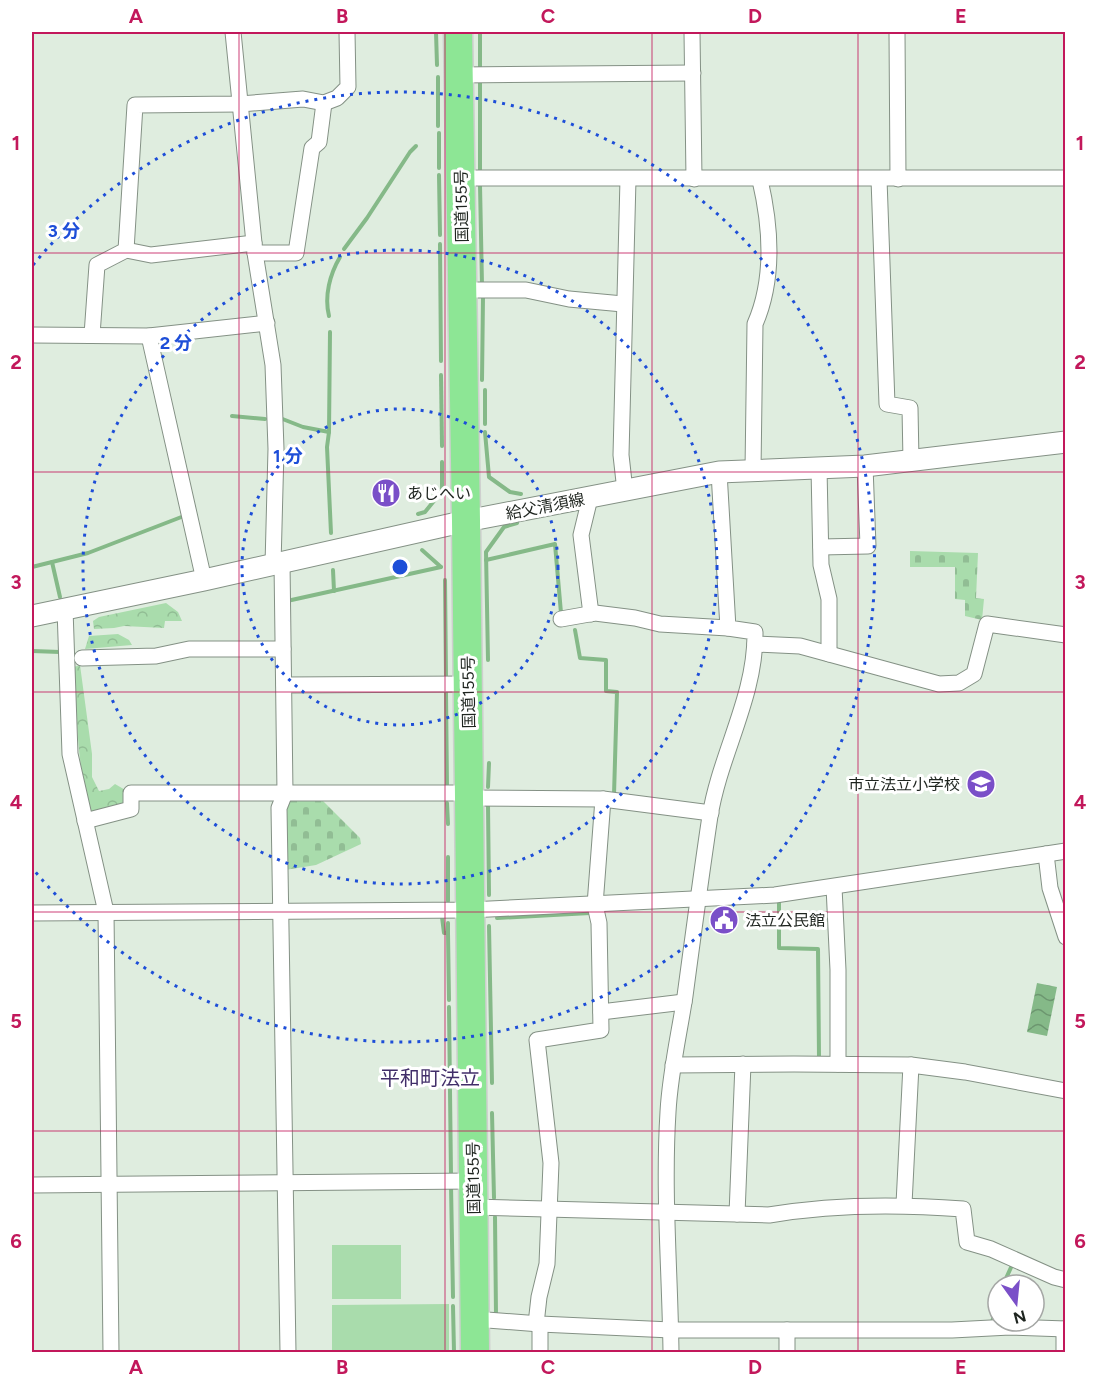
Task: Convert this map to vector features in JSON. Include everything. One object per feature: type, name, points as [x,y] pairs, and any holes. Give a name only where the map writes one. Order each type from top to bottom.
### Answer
[{"type":"highway","name":"国道155号","points":[[458,32],[475,1353]]},
{"type":"main road","name":"給父清須線","points":[[32,616],[466,521],[625,491],[674,479],[719,472],[865,466],[1065,442]]},
{"type":"street","points":[[233,32],[254,248],[273,365],[277,564],[284,686],[285,793],[279,808],[288,1353]]},
{"type":"street","points":[[126,250],[135,105],[240,104],[303,99],[324,103],[337,98],[348,87],[347,32]]},
{"type":"street","points":[[692,32],[694,179]]},
{"type":"street","points":[[897,32],[898,179]]},
{"type":"street","points":[[459,75],[693,73]]},
{"type":"street","points":[[92,335],[97,265],[126,250],[152,255],[254,248],[296,253],[312,148],[319,142],[324,103]]},
{"type":"street","points":[[460,178],[760,180],[1065,178]]},
{"type":"street","points":[[625,491],[621,455],[623,304],[628,179]]},
{"type":"street","points":[[879,179],[887,404],[910,408],[911,461]]},
{"type":"street","points":[[753,470],[755,324],[762,308],[771,242],[768,213],[760,180]]},
{"type":"street","points":[[462,290],[526,290],[569,299],[623,304]]},
{"type":"street","points":[[32,335],[149,336],[267,323]]},
{"type":"street","points":[[149,336],[204,580]]},
{"type":"street","points":[[821,548],[868,546],[865,466]]},
{"type":"street","points":[[819,468],[821,565],[829,599],[829,654]]},
{"type":"street","points":[[719,472],[728,628]]},
{"type":"street","points":[[590,498],[581,535],[591,614]]},
{"type":"street","points":[[65,609],[70,754],[106,912],[111,1353]]},
{"type":"street","points":[[561,619],[591,614],[636,618],[660,624],[755,632],[748,687],[711,813],[673,1065],[666,1144],[666,1211],[672,1353]]},
{"type":"street","points":[[755,644],[800,646],[939,684],[959,683],[974,674],[987,624],[1065,635]]},
{"type":"street","points":[[82,658],[156,656],[189,649],[283,649]]},
{"type":"street","points":[[284,686],[468,684]]},
{"type":"street","points":[[85,821],[131,809],[131,793],[469,795],[603,799],[711,813]]},
{"type":"street","points":[[540,1353],[539,1297],[547,1264],[551,1163],[537,1040],[601,1030],[599,923],[595,905],[603,799]]},
{"type":"street","points":[[32,913],[470,910],[699,900],[775,895],[1065,851]]},
{"type":"street","points":[[1046,854],[1050,888],[1065,937]]},
{"type":"street","points":[[834,887],[838,970],[838,1064]]},
{"type":"street","points":[[601,1012],[684,1002]]},
{"type":"street","points":[[737,1214],[743,1064]]},
{"type":"street","points":[[673,1065],[911,1065],[965,1072],[1065,1091]]},
{"type":"street","points":[[904,1204],[911,1065]]},
{"type":"street","points":[[32,1185],[285,1183],[473,1194],[548,1209],[769,1215],[804,1209],[904,1204],[963,1209],[967,1242],[991,1249],[1065,1280]]},
{"type":"street","points":[[474,1319],[671,1330],[952,1330],[1010,1327],[1064,1329],[1064,1353]]},
{"type":"street","points":[[787,1330],[787,1353]]},
{"type":"green space","points":[[910,551],[978,553],[976,598],[984,599],[982,620],[965,616],[965,600],[955,599],[955,567],[910,567]]},
{"type":"green space","points":[[166,603],[178,612],[182,621],[165,621],[164,628],[124,626],[94,629],[93,621],[99,617]]},
{"type":"green space","points":[[118,634],[129,640],[132,645],[85,649],[89,636]]},
{"type":"green space","points":[[80,665],[92,754],[92,777],[99,791],[109,789],[115,784],[127,791],[128,806],[91,817],[80,761],[77,724],[74,667]]},
{"type":"green space","points":[[317,795],[360,838],[361,844],[316,865],[285,870],[283,804],[291,797]]},
{"type":"green space","points":[[332,1245],[401,1245],[401,1299],[332,1299]]},
{"type":"green space","points":[[449,1304],[449,1352],[332,1352],[332,1305]]},
{"type":"water","points":[[1037,983],[1057,987],[1047,1036],[1027,1032]]},
{"type":"waterway","points":[[436,32],[437,65]]},
{"type":"waterway","points":[[480,32],[480,70]]},
{"type":"waterway","points":[[438,77],[438,126]]},
{"type":"waterway","points":[[480,82],[480,173]]},
{"type":"waterway","points":[[439,133],[439,168]]},
{"type":"waterway","points":[[344,249],[416,146]]},
{"type":"waterway","points":[[439,175],[440,235]]},
{"type":"waterway","points":[[480,185],[482,285]]},
{"type":"waterway","points":[[440,244],[441,361]]},
{"type":"waterway","points":[[329,316],[327,301],[329,285],[340,257]]},
{"type":"waterway","points":[[482,380],[483,297]]},
{"type":"waterway","points":[[330,332],[327,447],[331,533]]},
{"type":"waterway","points":[[441,375],[442,446]]},
{"type":"waterway","points":[[485,390],[485,424]]},
{"type":"waterway","points":[[232,416],[265,419]]},
{"type":"waterway","points":[[280,418],[303,427],[329,432]]},
{"type":"waterway","points":[[485,432],[489,477],[510,492],[521,494]]},
{"type":"waterway","points":[[418,514],[425,512],[442,491],[442,462]]},
{"type":"waterway","points":[[32,567],[88,553],[184,516]]},
{"type":"waterway","points":[[488,660],[486,552],[504,527],[517,523]]},
{"type":"waterway","points":[[486,560],[555,544],[561,613]]},
{"type":"waterway","points":[[422,550],[441,567]]},
{"type":"waterway","points":[[52,562],[60,597]]},
{"type":"waterway","points":[[287,601],[441,567]]},
{"type":"waterway","points":[[333,570],[334,591]]},
{"type":"waterway","points":[[445,580],[446,677]]},
{"type":"waterway","points":[[575,630],[580,658],[606,660],[606,691],[617,692],[614,795]]},
{"type":"waterway","points":[[32,651],[60,652]]},
{"type":"waterway","points":[[446,692],[447,788]]},
{"type":"waterway","points":[[488,787],[489,763]]},
{"type":"waterway","points":[[447,803],[448,824]]},
{"type":"waterway","points":[[488,805],[489,895]]},
{"type":"waterway","points":[[448,857],[448,901]]},
{"type":"waterway","points":[[779,903],[779,948],[818,949],[819,1057]]},
{"type":"waterway","points":[[497,918],[590,913]]},
{"type":"waterway","points":[[442,917],[444,933],[448,933],[449,1000]]},
{"type":"waterway","points":[[448,923],[448,933]]},
{"type":"waterway","points":[[489,926],[492,1083]]},
{"type":"waterway","points":[[449,1007],[451,1176]]},
{"type":"waterway","points":[[492,1113],[494,1198]]},
{"type":"waterway","points":[[451,1185],[453,1297]]},
{"type":"waterway","points":[[495,1217],[496,1315]]},
{"type":"waterway","points":[[1008,1273],[1013,1263]]},
{"type":"waterway","points":[[453,1306],[454,1352]]},
{"type":"place","name":"あじへい","points":[[386,493]]},
{"type":"place","name":"市立法立小学校","points":[[981,784]]},
{"type":"place","name":"法立公民館","points":[[724,920]]},
{"type":"district","name":"平和町法立","points":[[430,1078]]}]
